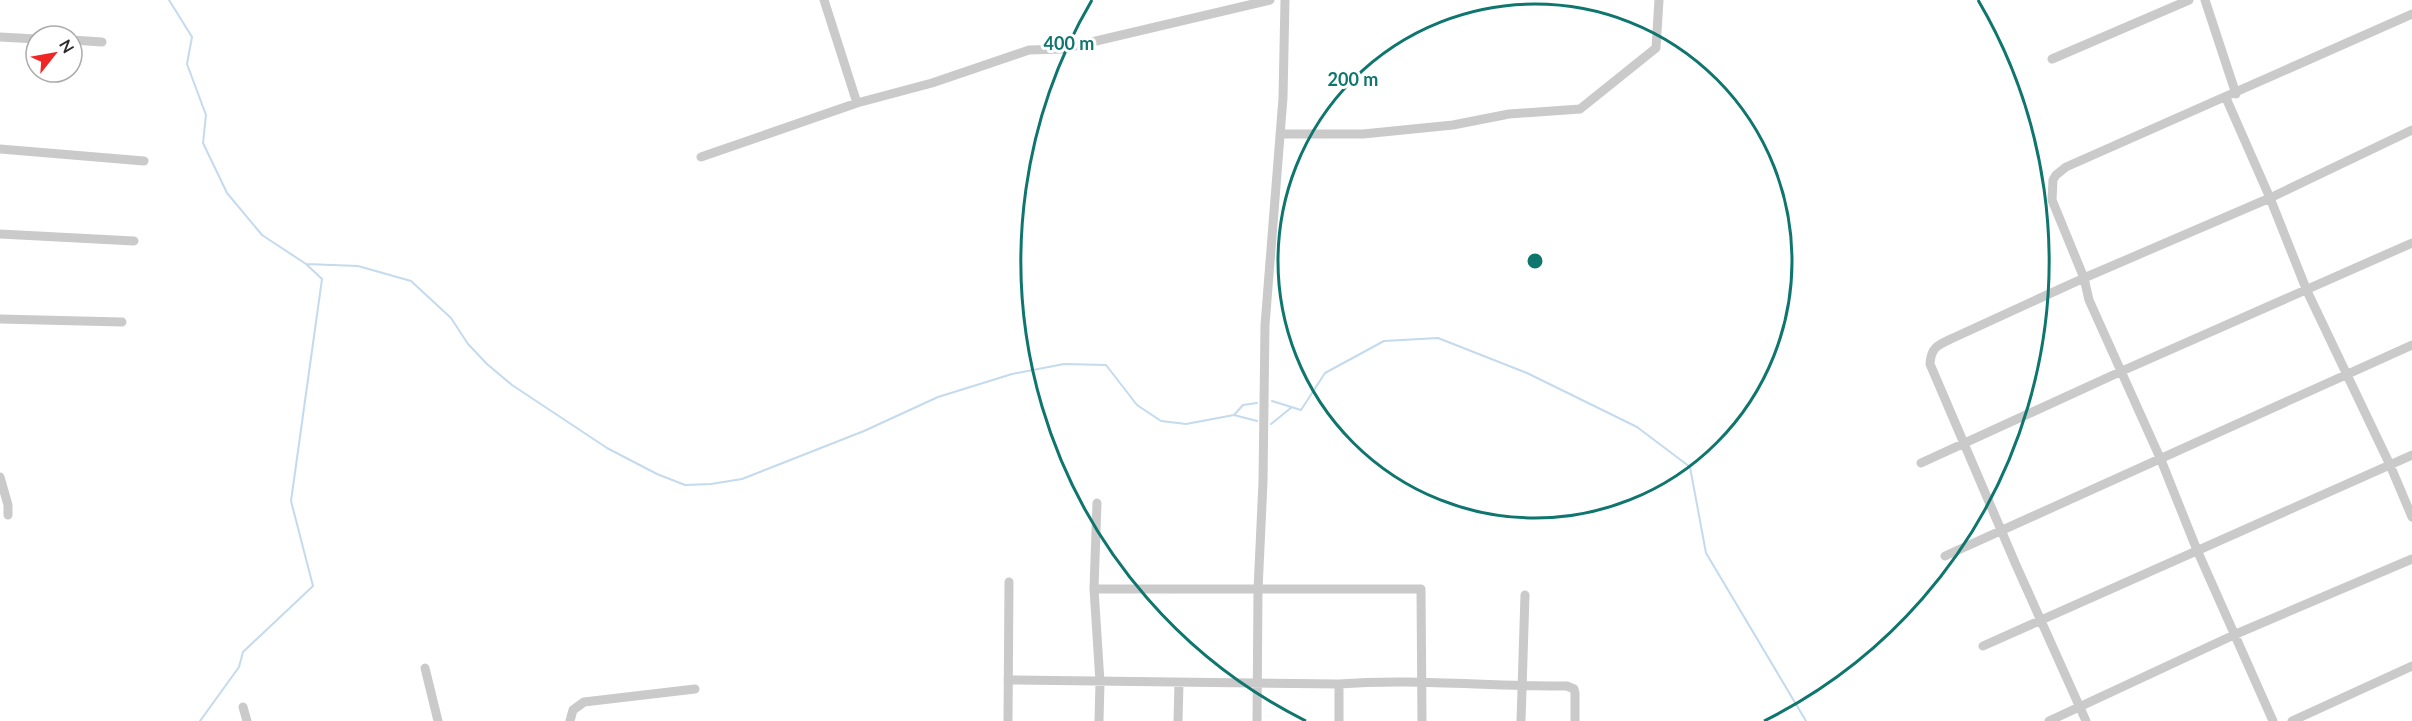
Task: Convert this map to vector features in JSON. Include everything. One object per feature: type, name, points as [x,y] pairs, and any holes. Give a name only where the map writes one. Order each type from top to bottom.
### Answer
[{"type":"street","points":[[824,0],[857,103]]},
{"type":"street","points":[[701,157],[857,103],[932,83],[1029,50],[1062,49],[1270,0]]},
{"type":"street","points":[[1257,721],[1265,325],[1280,134],[1285,0]]},
{"type":"street","points":[[1280,134],[1363,134],[1453,125],[1509,114],[1580,109],[1656,48],[1659,0]]},
{"type":"street","points":[[2052,59],[2189,0]]},
{"type":"street","points":[[2205,0],[2236,94]]},
{"type":"street","points":[[2273,721],[2197,550],[2161,460],[2089,300],[2084,278],[2052,200],[2051,186],[2056,174],[2066,167],[2236,94],[2412,14]]},
{"type":"street","points":[[0,37],[24,38]]},
{"type":"street","points":[[84,41],[102,42]]},
{"type":"street","points":[[2226,98],[2270,198],[2307,291],[2391,465],[2412,518]]},
{"type":"street","points":[[2086,721],[2001,531],[1930,364],[1931,353],[1939,345],[2084,278],[2270,198],[2412,130]]},
{"type":"street","points":[[0,149],[144,161]]},
{"type":"street","points":[[0,234],[134,241]]},
{"type":"street","points":[[1922,463],[2122,371],[2412,243]]},
{"type":"street","points":[[0,319],[122,322]]},
{"type":"street","points":[[1945,556],[2412,345]]},
{"type":"street","points":[[1983,646],[2412,455]]},
{"type":"street","points":[[0,477],[8,505],[8,515]]},
{"type":"street","points":[[1097,503],[1094,589],[1100,682],[1099,721]]},
{"type":"street","points":[[2049,721],[2236,634],[2412,559]]},
{"type":"street","points":[[1008,721],[1009,582]]},
{"type":"street","points":[[1094,589],[1422,589],[1422,721]]},
{"type":"street","points":[[1521,721],[1525,595]]},
{"type":"street","points":[[2292,721],[2412,666]]},
{"type":"street","points":[[425,668],[438,721]]},
{"type":"street","points":[[1008,680],[1179,683],[1257,681],[1339,684],[1377,681],[1571,687],[1575,693],[1575,721]]},
{"type":"street","points":[[1178,721],[1179,683]]},
{"type":"street","points":[[1339,684],[1339,721]]},
{"type":"street","points":[[570,721],[573,710],[584,702],[694,689]]},
{"type":"street","points":[[243,707],[247,721]]},
{"type":"waterway","points":[[169,0],[192,37],[187,64],[206,115],[203,143],[227,193],[262,235],[306,264],[358,266],[411,281],[451,318],[468,344],[487,364],[512,385],[607,448],[657,474],[685,485],[742,479],[864,431],[938,397],[1012,374],[1064,364],[1106,365],[1137,405],[1161,421],[1186,424],[1234,415],[1243,405],[1257,403]]},
{"type":"waterway","points":[[200,721],[239,667],[243,652],[313,586],[291,501],[322,279],[306,264]]},
{"type":"waterway","points":[[1272,401],[1301,410],[1325,373],[1384,341],[1438,338],[1527,373],[1637,427],[1690,467],[1706,553],[1806,721]]},
{"type":"waterway","points":[[1271,424],[1292,407]]},
{"type":"waterway","points":[[1234,415],[1257,421]]}]
